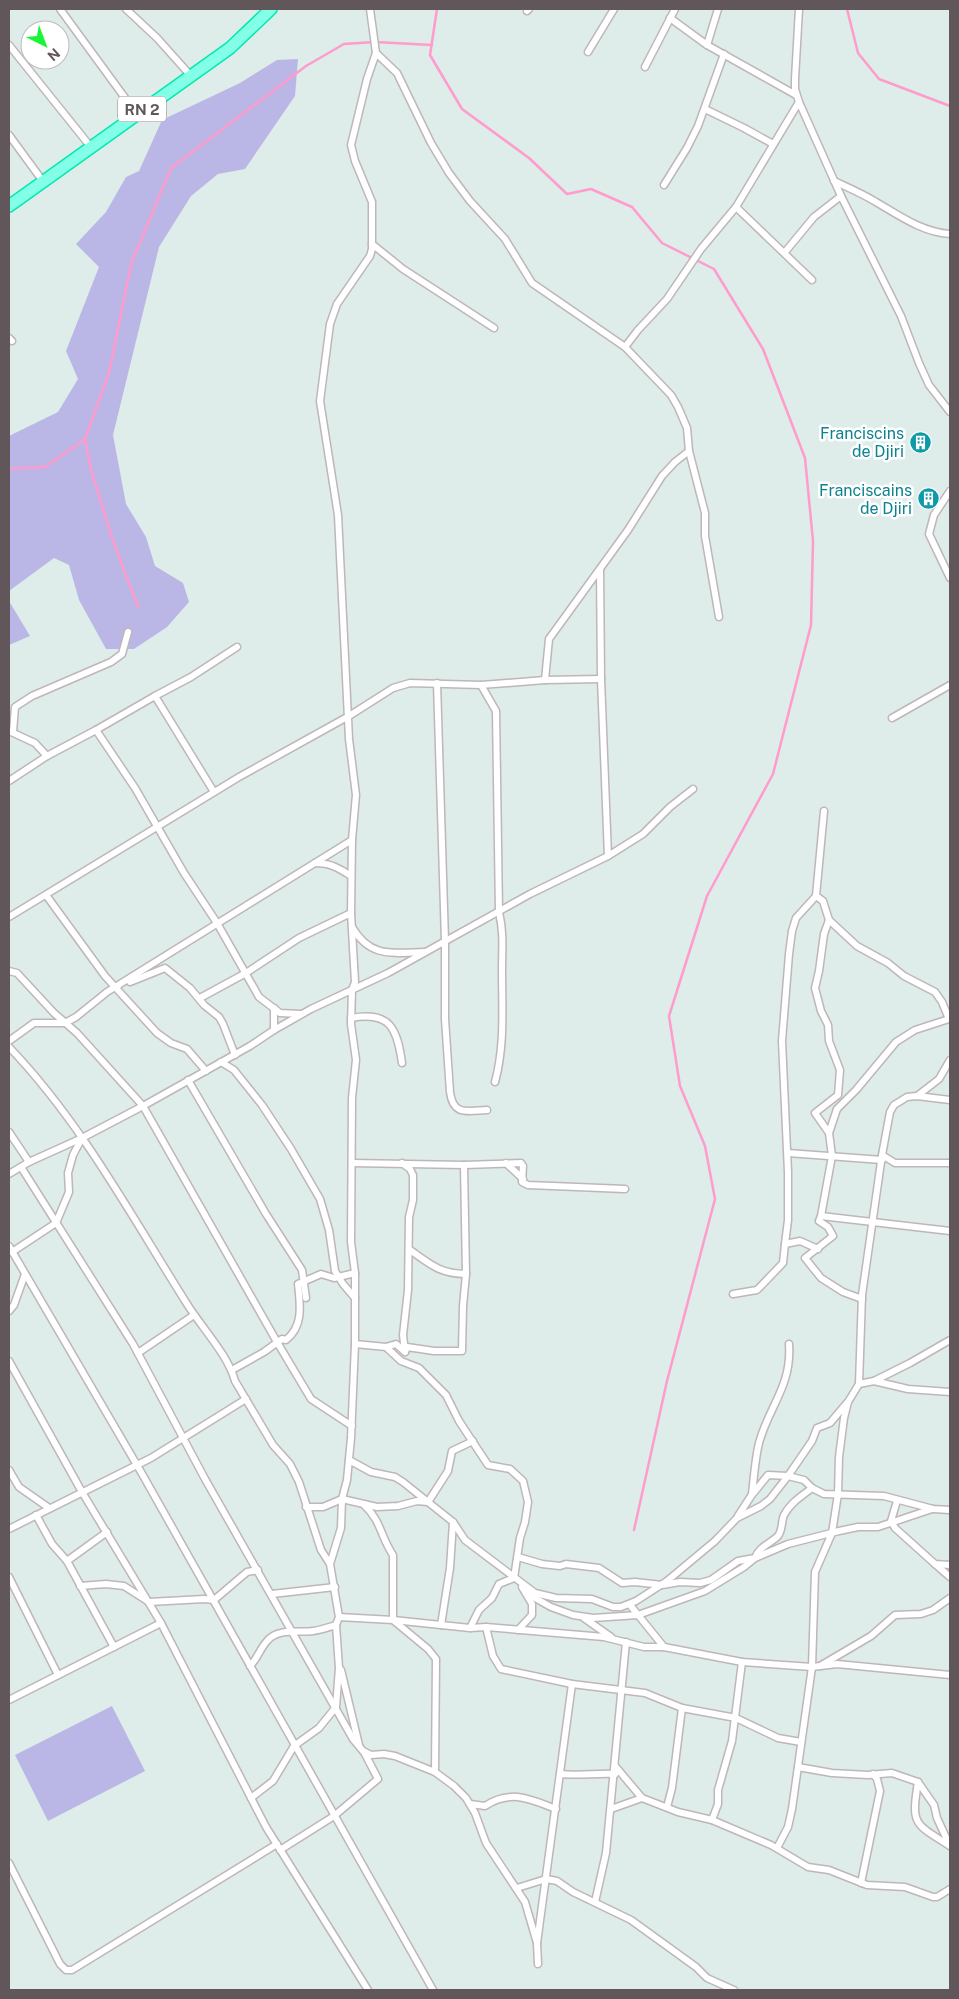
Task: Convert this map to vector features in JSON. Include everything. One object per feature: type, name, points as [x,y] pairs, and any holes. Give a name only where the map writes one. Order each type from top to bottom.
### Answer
[{"type":"highway","name":"RN 2","points":[[9,206],[42,180],[230,48],[270,9]]},
{"type":"street","points":[[60,9],[136,113]]},
{"type":"street","points":[[127,9],[157,38],[191,76]]},
{"type":"street","points":[[330,1564],[341,1528],[342,1500],[349,1460],[355,1344],[355,1273],[351,1242],[352,1098],[356,1060],[351,1018],[354,982],[351,913],[352,840],[356,794],[350,746],[338,515],[320,401],[330,324],[340,298],[370,256],[372,244],[372,202],[351,145],[367,79],[376,54],[370,9]]},
{"type":"street","points":[[588,52],[614,9]]},
{"type":"street","points":[[645,67],[673,9]]},
{"type":"street","points":[[707,45],[718,9]]},
{"type":"street","points":[[800,9],[795,66],[796,95],[841,196],[901,316],[929,385],[950,412]]},
{"type":"street","points":[[670,18],[707,45],[796,95]]},
{"type":"street","points":[[9,45],[90,146]]},
{"type":"street","points":[[376,54],[398,73],[435,152],[470,201],[505,239],[535,286],[625,347],[671,395],[687,428],[689,452],[705,513],[706,536],[719,617]]},
{"type":"street","points":[[664,185],[687,148],[705,109],[724,54]]},
{"type":"street","points":[[625,347],[667,299],[701,249],[736,207],[772,144],[799,102]]},
{"type":"street","points":[[705,109],[772,144]]},
{"type":"street","points":[[9,135],[42,180]]},
{"type":"street","points":[[834,181],[866,196],[926,230],[950,234]]},
{"type":"street","points":[[785,252],[814,217],[841,196]]},
{"type":"street","points":[[736,207],[812,280]]},
{"type":"street","points":[[372,244],[403,269],[494,328]]},
{"type":"street","points":[[545,680],[549,639],[628,530],[662,476],[675,462],[689,452]]},
{"type":"street","points":[[950,491],[934,515],[929,534],[950,578]]},
{"type":"street","points":[[600,569],[608,856]]},
{"type":"street","points":[[47,756],[35,743],[11,732],[15,707],[32,696],[111,662],[122,654],[128,632]]},
{"type":"street","points":[[9,781],[47,756],[191,677],[237,648]]},
{"type":"street","points":[[9,917],[214,792],[349,716],[393,688],[410,683],[481,685],[545,680],[602,679]]},
{"type":"street","points":[[437,683],[445,941],[444,1019],[451,1102],[456,1109],[467,1111],[487,1110]]},
{"type":"street","points":[[481,685],[496,711],[498,912],[503,927],[504,942],[502,968],[502,1049],[495,1082]]},
{"type":"street","points":[[892,718],[950,685]]},
{"type":"street","points":[[155,696],[214,792]]},
{"type":"street","points":[[96,730],[135,788],[156,827],[216,923],[259,997],[280,1013],[303,1013]]},
{"type":"street","points":[[9,1174],[29,1162],[82,1138],[206,1071],[303,1013],[388,973],[498,912],[608,856],[643,834],[670,807],[693,789]]},
{"type":"street","points":[[733,1294],[758,1290],[783,1263],[788,1220],[788,1153],[782,1041],[789,954],[796,918],[816,896],[824,811]]},
{"type":"street","points":[[9,1041],[34,1023],[65,1022],[76,1018],[107,992],[352,840]]},
{"type":"street","points":[[314,864],[327,863],[340,868],[352,876]]},
{"type":"street","points":[[46,896],[115,987],[157,1033],[171,1043],[187,1049],[206,1071]]},
{"type":"street","points":[[816,896],[823,901],[830,920],[857,946],[888,963],[904,976],[935,992],[950,1019],[915,1030],[896,1042],[856,1090],[837,1109],[829,1133]]},
{"type":"street","points":[[200,998],[246,973],[298,938],[351,913]]},
{"type":"street","points":[[830,920],[824,934],[815,988],[821,1010],[828,1025],[829,1041],[840,1070],[838,1095],[816,1113],[829,1133],[832,1156],[819,1221],[828,1227],[833,1236],[805,1258],[820,1278],[843,1292],[862,1298]]},
{"type":"street","points":[[351,924],[363,943],[373,949],[385,953],[425,952]]},
{"type":"street","points":[[115,987],[165,968],[190,988],[204,1005],[219,1017],[235,1055]]},
{"type":"street","points":[[9,971],[17,973],[77,1033],[142,1106],[311,1399],[352,1426]]},
{"type":"street","points":[[274,1008],[274,1030]]},
{"type":"street","points":[[351,1018],[368,1015],[375,1016],[394,1029],[399,1043],[402,1063]]},
{"type":"street","points":[[9,1047],[33,1072],[82,1138],[194,1315],[232,1370],[235,1381],[274,1445],[290,1464],[299,1482],[321,1550],[330,1564],[339,1617],[336,1625],[339,1658],[361,1749],[371,1755],[384,1754],[395,1756],[435,1772],[454,1786],[470,1804],[486,1843],[525,1902],[537,1943]]},
{"type":"street","points":[[917,1096],[939,1079],[950,1060]]},
{"type":"street","points":[[221,1062],[234,1070],[262,1105],[291,1149],[320,1200],[329,1230],[335,1271],[355,1298]]},
{"type":"street","points":[[188,1080],[266,1214],[302,1270],[306,1298]]},
{"type":"street","points":[[737,1518],[770,1500],[812,1441],[817,1428],[830,1423],[860,1384],[862,1298],[890,1112],[894,1105],[907,1097],[917,1096],[950,1100]]},
{"type":"street","points":[[9,1132],[29,1162]]},
{"type":"street","points":[[82,1138],[73,1155],[68,1173],[69,1192],[56,1223],[10,1249],[214,1600],[294,1746],[433,1990]]},
{"type":"street","points":[[788,1153],[882,1158],[895,1163],[950,1163]]},
{"type":"street","points":[[352,1163],[464,1165],[521,1163],[523,1166],[522,1182],[528,1185],[625,1189]]},
{"type":"street","points":[[402,1163],[410,1169],[412,1175],[413,1200],[409,1217],[408,1290],[403,1335],[405,1352]]},
{"type":"street","points":[[405,1352],[407,1347],[434,1351],[462,1351],[466,1274],[464,1165]]},
{"type":"street","points":[[9,1863],[60,1964],[66,1970],[72,1970],[278,1847],[334,1816],[378,1779],[353,1739],[184,1439],[138,1353],[21,1167]]},
{"type":"street","points":[[821,1216],[950,1231]]},
{"type":"street","points":[[785,1244],[800,1241],[818,1248]]},
{"type":"street","points":[[410,1250],[440,1270],[450,1274],[466,1274]]},
{"type":"street","points":[[232,1370],[290,1336],[300,1315],[298,1284],[321,1274],[334,1278],[355,1273]]},
{"type":"street","points":[[9,1311],[14,1306],[25,1274]]},
{"type":"street","points":[[138,1353],[194,1315]]},
{"type":"street","points":[[860,1384],[874,1381],[950,1340]]},
{"type":"street","points":[[355,1344],[386,1347],[396,1344],[405,1352]]},
{"type":"street","points":[[751,1496],[760,1443],[788,1375],[789,1344]]},
{"type":"street","points":[[386,1347],[401,1361],[419,1368],[446,1395],[459,1421],[488,1465],[510,1469],[523,1481],[528,1502],[514,1578]]},
{"type":"street","points":[[9,1361],[82,1492],[149,1602],[278,1847],[368,1990]]},
{"type":"street","points":[[874,1381],[908,1390],[950,1392]]},
{"type":"street","points":[[9,1528],[184,1439],[246,1399]]},
{"type":"street","points":[[777,1848],[788,1826],[801,1742],[816,1666],[815,1572],[832,1533],[838,1494],[839,1456],[848,1402]]},
{"type":"street","points":[[428,1502],[448,1471],[452,1451],[473,1441]]},
{"type":"street","points":[[349,1460],[370,1472],[395,1477],[403,1482],[453,1522],[465,1540],[535,1593],[546,1597],[592,1599],[613,1607],[622,1608],[662,1585],[715,1541],[737,1518],[751,1496],[768,1475],[788,1476],[804,1480],[812,1488],[824,1494],[884,1496],[933,1509],[950,1510]]},
{"type":"street","points":[[9,1470],[19,1487],[49,1508]]},
{"type":"street","points":[[520,1583],[534,1598],[551,1607],[582,1617],[638,1615],[705,1590],[744,1567],[755,1558],[761,1548],[777,1537],[783,1517],[789,1507],[812,1488]]},
{"type":"street","points":[[306,1506],[323,1507],[342,1500],[377,1507],[398,1506],[417,1501],[428,1502]]},
{"type":"street","points":[[897,1501],[891,1521],[895,1528],[950,1577]]},
{"type":"street","points":[[362,1504],[373,1513],[393,1555],[393,1620]]},
{"type":"street","points":[[518,1557],[542,1564],[560,1566],[566,1564],[599,1568],[622,1583],[635,1582],[662,1585],[680,1582],[700,1583],[711,1580],[738,1560],[755,1558],[788,1544],[858,1527],[878,1527],[891,1521],[933,1509]]},
{"type":"street","points":[[36,1515],[52,1544],[67,1561],[114,1647]]},
{"type":"street","points":[[441,1624],[450,1568],[453,1522]]},
{"type":"street","points":[[67,1561],[107,1532]]},
{"type":"street","points":[[935,1564],[950,1565]]},
{"type":"street","points":[[80,1586],[106,1584],[124,1586],[149,1602],[214,1600],[247,1572],[258,1570]]},
{"type":"street","points":[[9,1577],[58,1674]]},
{"type":"street","points":[[470,1628],[479,1610],[492,1598],[499,1584],[514,1578]]},
{"type":"street","points":[[518,1630],[532,1616],[532,1604],[520,1583]]},
{"type":"street","points":[[272,1594],[335,1587]]},
{"type":"street","points":[[816,1666],[871,1636],[895,1614],[921,1614],[933,1610],[950,1598]]},
{"type":"street","points":[[630,1605],[664,1648]]},
{"type":"street","points":[[339,1617],[441,1624],[470,1628],[486,1627],[614,1639],[644,1647],[664,1648],[742,1662],[816,1666],[837,1664],[950,1675]]},
{"type":"street","points":[[582,1617],[614,1639]]},
{"type":"street","points":[[393,1620],[428,1649],[436,1659],[437,1727],[435,1772]]},
{"type":"street","points":[[9,1700],[161,1624]]},
{"type":"street","points":[[250,1666],[268,1639],[293,1631],[312,1631],[336,1625]]},
{"type":"street","points":[[486,1627],[493,1656],[502,1669],[572,1684],[645,1693],[682,1708],[736,1718],[778,1738],[801,1742]]},
{"type":"street","points":[[595,1902],[606,1853],[612,1809],[626,1642]]},
{"type":"street","points":[[251,1798],[273,1782],[294,1746],[319,1728],[336,1707],[339,1658]]},
{"type":"street","points":[[712,1820],[718,1804],[718,1790],[726,1768],[736,1718],[742,1662]]},
{"type":"street","points":[[538,1964],[537,1943],[572,1684]]},
{"type":"street","points":[[667,1807],[678,1750],[682,1708]]},
{"type":"street","points":[[615,1766],[642,1798],[678,1812],[712,1820],[777,1848],[808,1867],[829,1870],[867,1885],[905,1888],[933,1897],[938,1897],[950,1889]]},
{"type":"street","points":[[798,1766],[832,1773],[892,1773],[918,1782],[934,1805],[937,1818],[950,1846]]},
{"type":"street","points":[[560,1774],[582,1776],[615,1774]]},
{"type":"street","points":[[861,1882],[880,1791],[877,1779],[873,1774]]},
{"type":"street","points":[[918,1782],[913,1812],[915,1818],[919,1825],[950,1846]]},
{"type":"street","points":[[470,1804],[485,1806],[495,1799],[508,1797],[525,1798],[556,1809]]},
{"type":"street","points":[[612,1809],[642,1798]]},
{"type":"street","points":[[517,1888],[546,1879],[557,1881],[573,1892],[631,1920],[696,1967],[707,1978],[734,1990]]},
{"type":"shaded area","points":[[298,59],[295,96],[245,169],[218,174],[191,196],[159,247],[113,435],[126,504],[146,537],[155,566],[183,583],[189,602],[167,627],[134,649],[106,649],[79,600],[69,565],[54,558],[9,591],[9,436],[58,412],[78,379],[66,351],[99,267],[76,244],[106,212],[126,177],[139,171],[162,120],[240,83],[277,60]]},
{"type":"shaded area","points":[[9,601],[30,636],[9,645]]},
{"type":"shaded area","points":[[112,1706],[145,1771],[48,1821],[15,1755]]},
{"type":"waterway","points":[[437,9],[430,55],[462,109],[529,158],[567,194],[591,189],[632,207],[662,243],[714,269],[763,349],[805,458],[813,541],[811,625],[773,774],[707,896],[669,1016],[680,1086],[705,1146],[715,1199],[667,1381],[634,1530]]},
{"type":"waterway","points":[[847,9],[858,53],[879,79],[950,106]]},
{"type":"waterway","points":[[138,607],[112,538],[91,469],[85,439],[109,373],[131,264],[171,168],[306,66],[344,44],[375,42],[432,45]]},
{"type":"waterway","points":[[9,469],[45,467],[85,439]]},
{"type":"place","name":"Franciscins de Djiri","points":[[920,442]]},
{"type":"place","name":"Franciscains de Djiri","points":[[928,499]]}]
